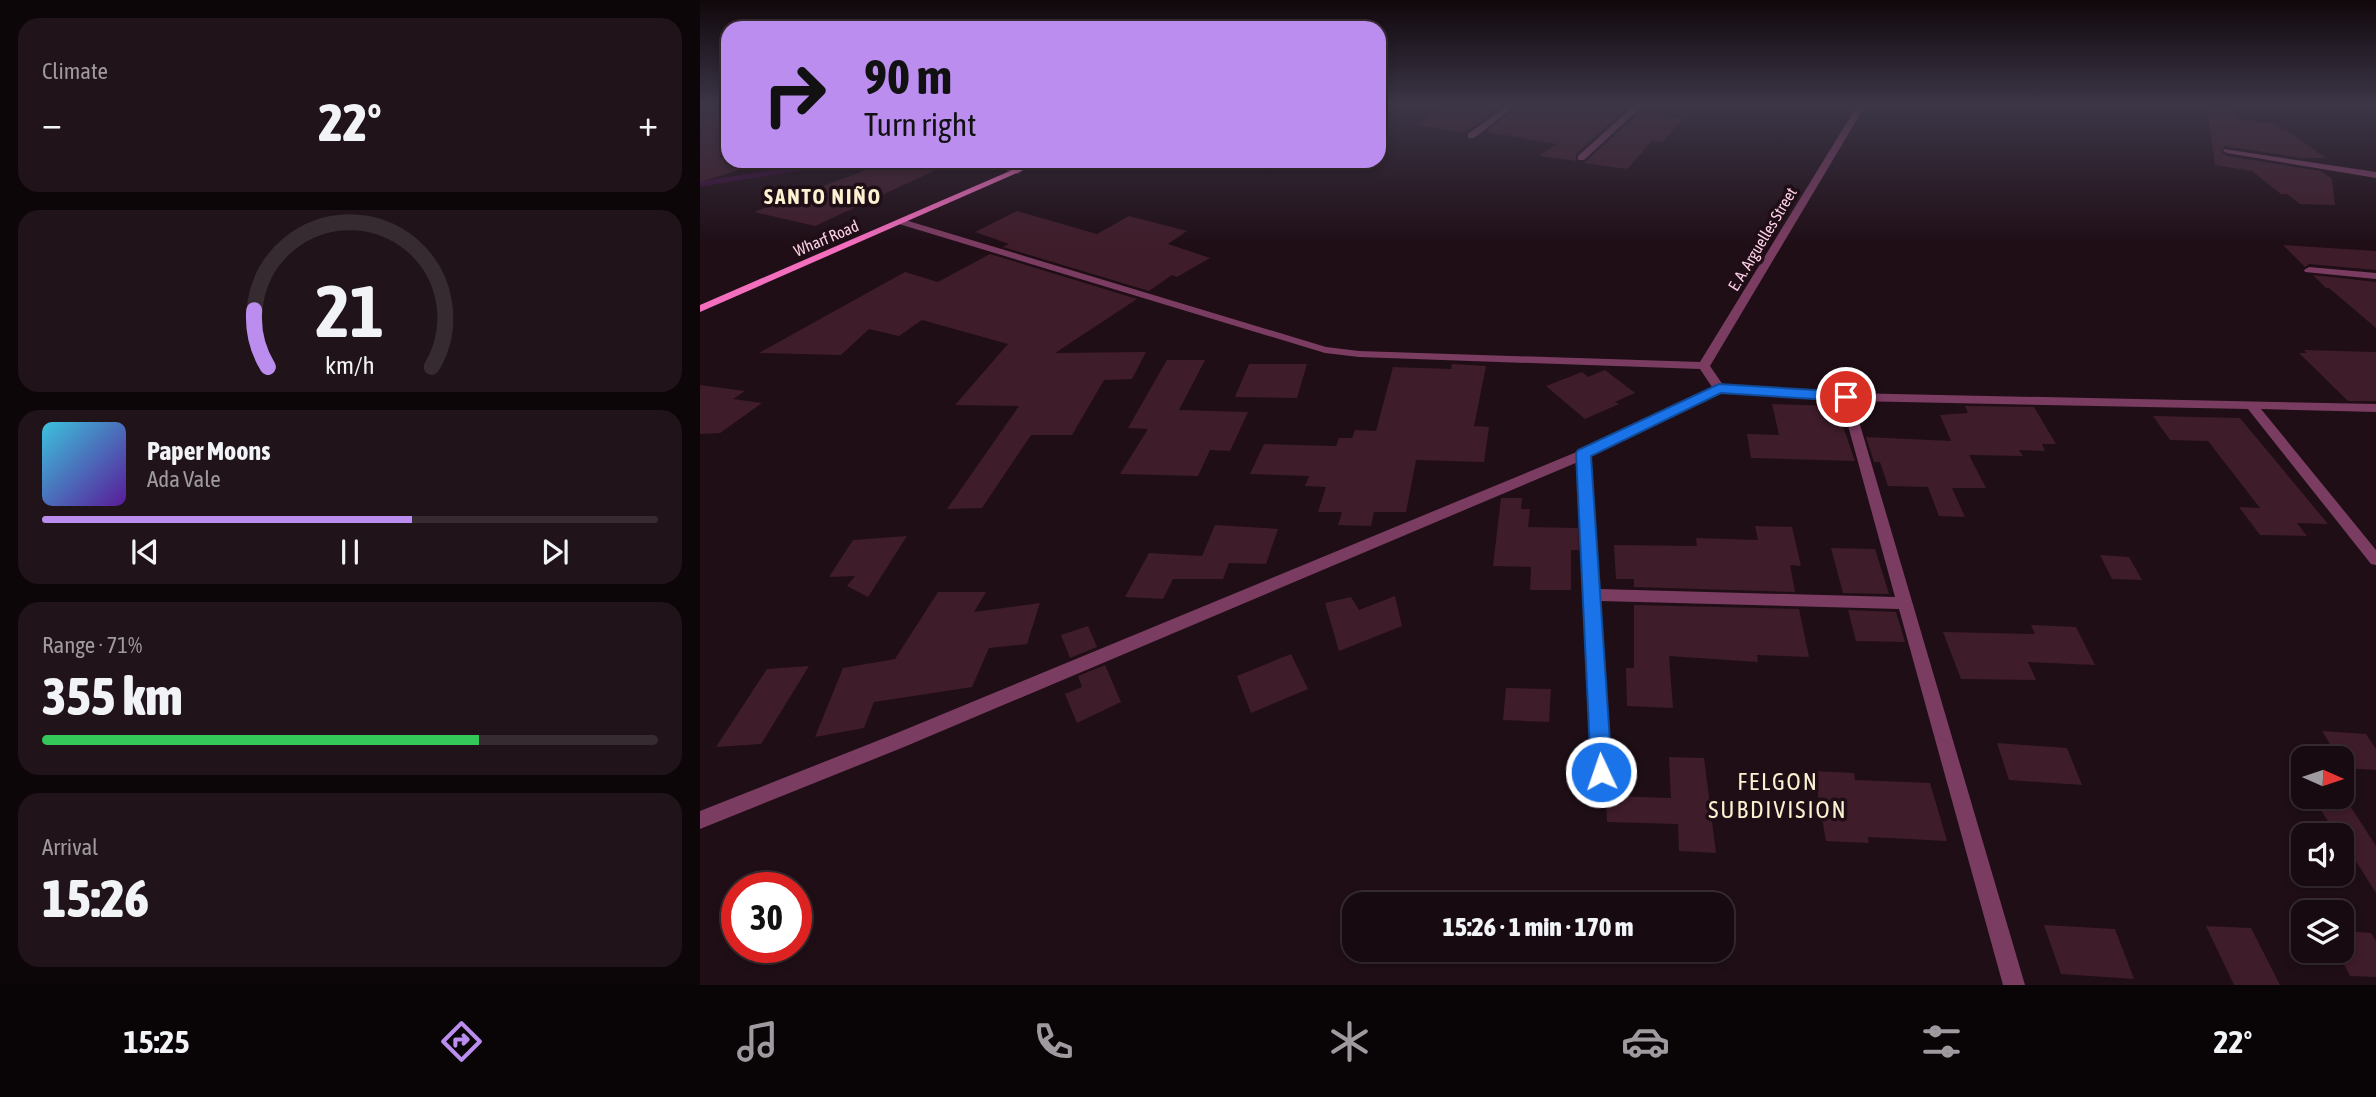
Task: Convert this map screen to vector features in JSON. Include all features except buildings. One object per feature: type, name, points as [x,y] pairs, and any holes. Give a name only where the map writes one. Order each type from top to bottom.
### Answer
[{"type":"main road","name":"Wharf Road","points":[[700,309],[1025,168]]},
{"type":"street","points":[[1581,158],[1588,152]]},
{"type":"street","name":"E. A. Arguelles Street","points":[[1704,366],[1833,152]]},
{"type":"street","points":[[2233,152],[2376,175]]},
{"type":"street","points":[[1007,168],[1018,171]]},
{"type":"street","points":[[902,222],[1325,350],[1395,356],[1704,366],[1719,388]]},
{"type":"street","points":[[2309,270],[2376,276]]},
{"type":"street","points":[[700,820],[898,741],[1584,453],[1719,388],[1846,397],[2376,408]]},
{"type":"street","points":[[1846,397],[2014,985]]},
{"type":"street","points":[[2252,406],[2376,560]]},
{"type":"street","points":[[1584,453],[1601,772]]},
{"type":"street","points":[[1593,595],[1906,603]]},
{"type":"waterway","points":[[700,184],[801,168]]},
{"type":"district","name":"SANTO NIÑO","points":[[823,197]]},
{"type":"district","name":"FELGON SUBDIVISION","points":[[1778,796]]},
{"type":"route","points":[[1601,772],[1584,453],[1719,388],[1846,397]]}]
